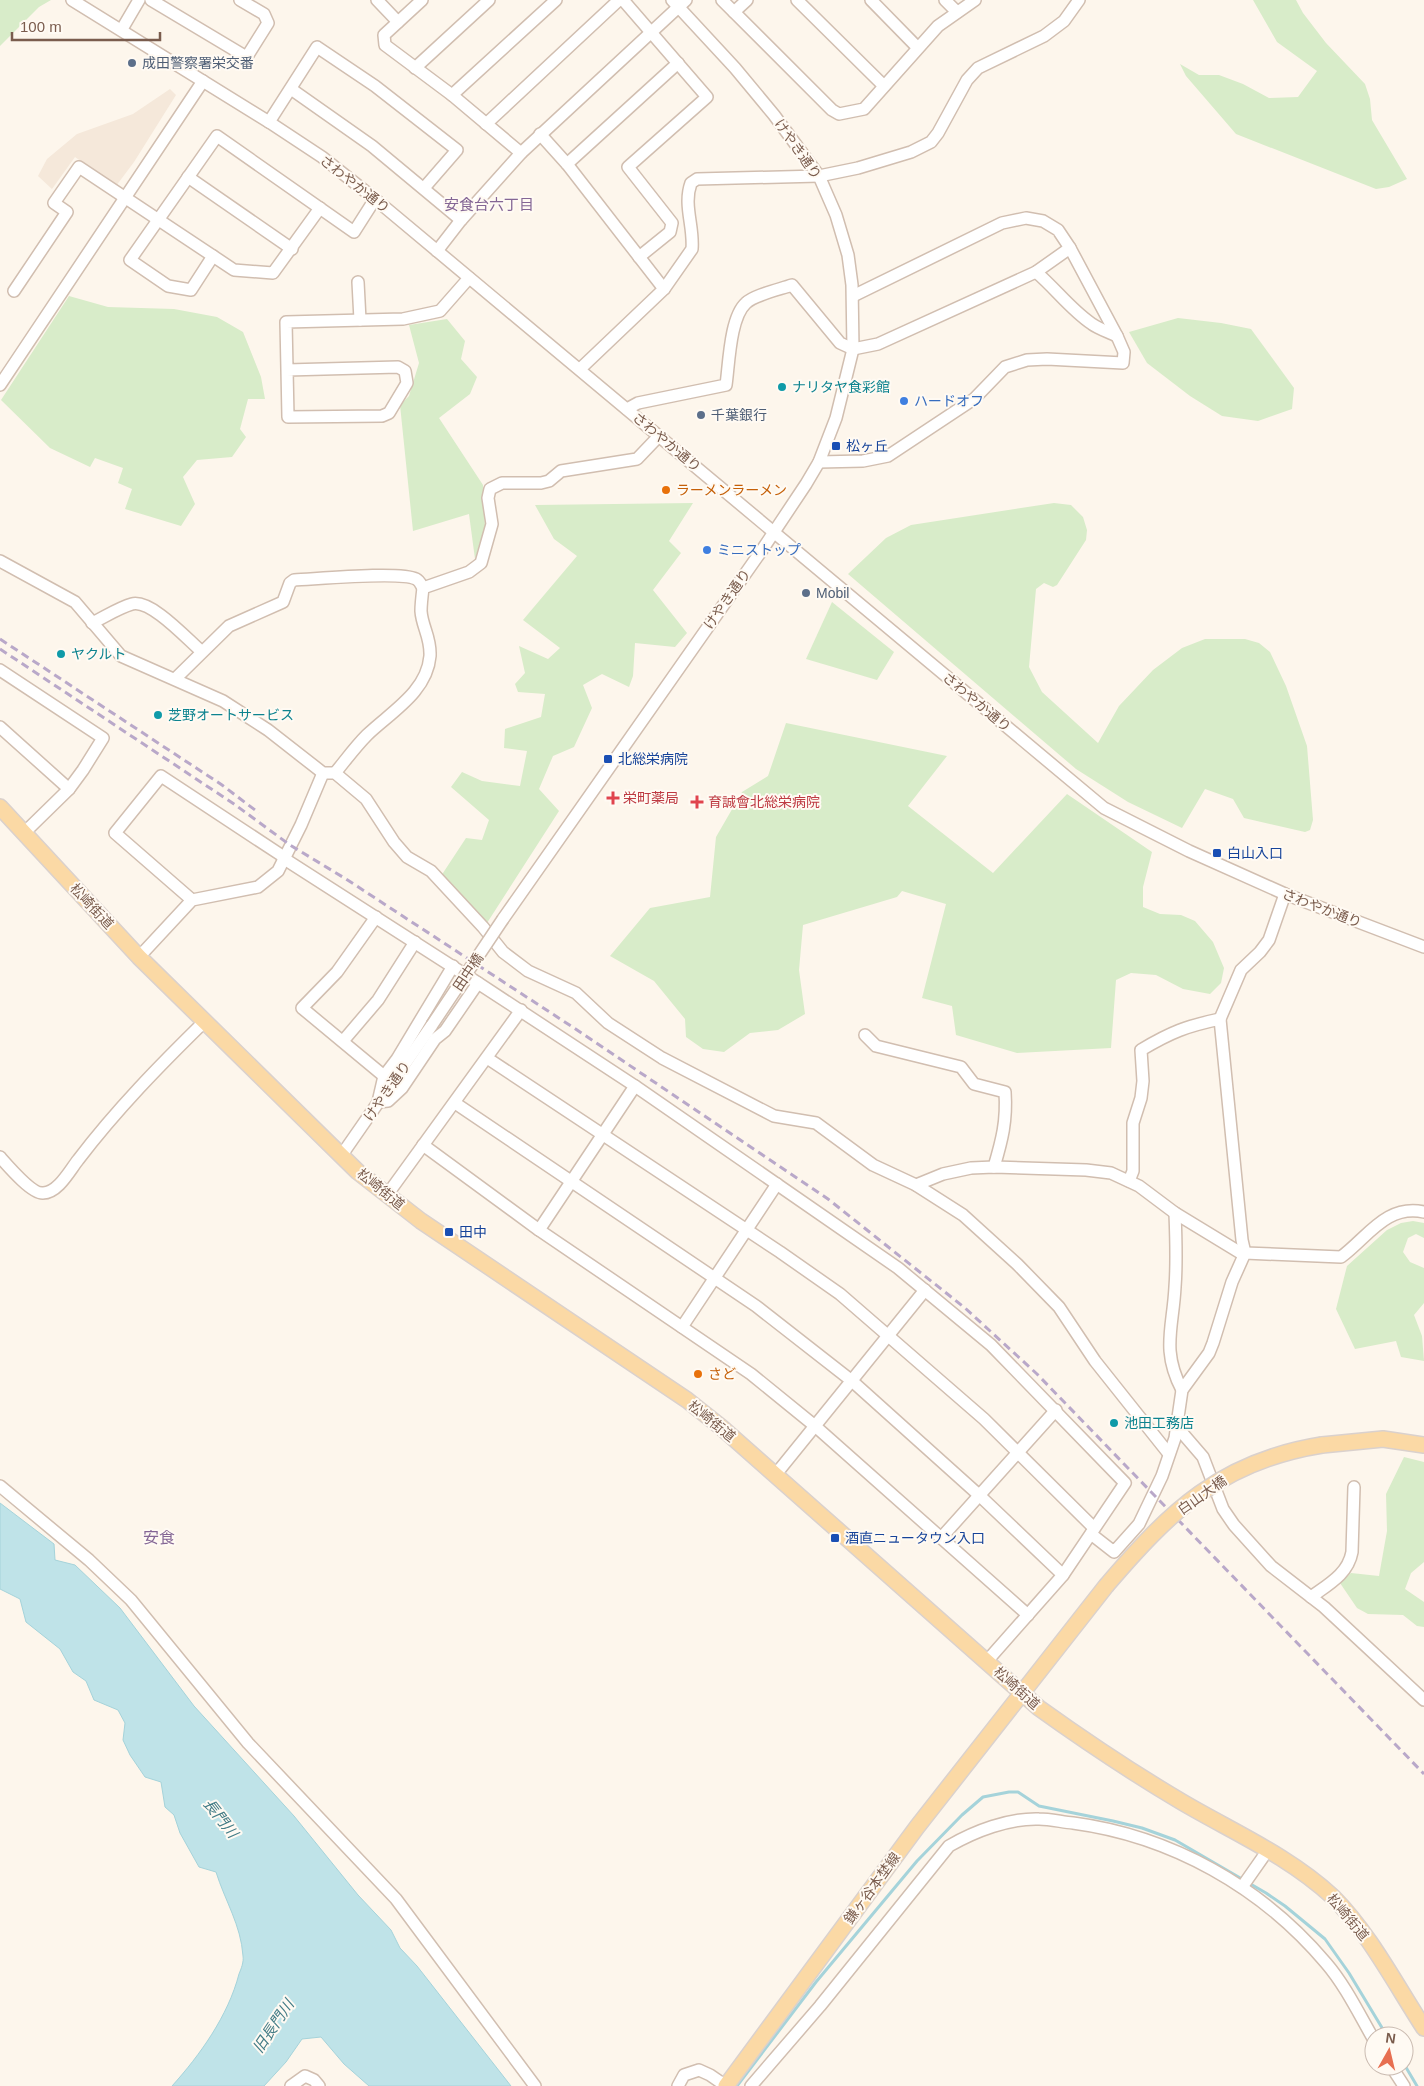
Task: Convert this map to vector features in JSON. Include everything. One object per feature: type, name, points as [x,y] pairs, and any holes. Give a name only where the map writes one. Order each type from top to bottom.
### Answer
[{"type":"main road","name":"松崎街道","points":[[0,807],[139,957],[341,1156],[387,1195],[504,1278],[687,1400],[776,1474],[1039,1708],[1088,1743],[1181,1802],[1268,1850],[1313,1880],[1351,1918],[1424,2028]]},
{"type":"main road","name":"白山大橋","points":[[1021,1692],[1143,1543],[1198,1493],[1222,1478],[1259,1461],[1299,1448],[1322,1444],[1383,1439],[1424,1445]]},
{"type":"main road","name":"鎌ヶ谷本埜線","points":[[726,2086],[917,1827],[1021,1692]]},
{"type":"street","name":"さわやか通り","points":[[72,0],[122,29],[322,157],[580,369],[1104,808],[1189,851],[1285,894],[1424,947]]},
{"type":"street","points":[[122,29],[139,0]]},
{"type":"street","points":[[151,0],[243,55],[248,55],[266,28],[268,19],[264,14],[240,0]]},
{"type":"street","points":[[377,0],[398,22]]},
{"type":"street","points":[[422,0],[384,35],[385,45],[452,95],[521,153]]},
{"type":"street","points":[[415,68],[489,0]]},
{"type":"street","points":[[452,95],[556,0]]},
{"type":"street","points":[[486,124],[619,0]]},
{"type":"street","points":[[623,0],[707,96],[628,167],[672,223],[670,232],[639,257]]},
{"type":"street","points":[[722,0],[832,110],[839,114],[864,109],[917,47],[938,26],[975,0]]},
{"type":"street","points":[[734,12],[747,0]]},
{"type":"street","points":[[797,0],[884,86]]},
{"type":"street","points":[[871,0],[917,47]]},
{"type":"street","points":[[945,0],[957,12]]},
{"type":"street","points":[[580,369],[664,289],[692,249],[693,241],[687,200],[691,183],[697,179],[819,176],[858,168],[911,152],[931,142],[967,80],[978,68],[1044,36],[1064,21],[1079,0]]},
{"type":"street","points":[[437,251],[461,220],[521,153],[652,31],[679,2]]},
{"type":"street","name":"けやき通り","points":[[503,919],[774,531],[819,462],[836,418],[853,349],[853,296],[848,256],[836,215],[819,176],[774,115],[679,2]]},
{"type":"street","points":[[269,122],[317,47],[375,86],[457,150],[424,188]]},
{"type":"street","points":[[568,164],[678,63]]},
{"type":"street","points":[[0,385],[203,82]]},
{"type":"street","points":[[290,89],[372,146],[461,220]]},
{"type":"street","points":[[540,134],[568,164],[664,289]]},
{"type":"street","points":[[213,256],[191,290],[168,286],[130,260],[217,136],[354,232],[375,199]]},
{"type":"street","points":[[14,291],[68,212],[54,203],[79,167],[234,270],[273,274],[320,208]]},
{"type":"street","points":[[188,177],[292,249]]},
{"type":"street","points":[[819,462],[863,461],[888,456],[974,399],[1005,367],[1027,360],[1047,359],[1123,362],[1124,352],[1117,336],[1070,248],[1058,230],[1044,221],[1026,218],[1002,223],[853,296]]},
{"type":"street","points":[[627,409],[638,402],[726,385],[732,338],[741,309],[747,302],[792,285],[840,344],[853,349],[878,344],[1036,272],[1070,248]]},
{"type":"street","points":[[1036,272],[1082,317],[1093,325],[1117,336]]},
{"type":"street","points":[[287,370],[398,367],[405,371],[407,383],[389,413],[382,416],[288,417],[287,370],[286,322],[403,319],[440,311],[469,278]]},
{"type":"street","points":[[358,282],[360,320]]},
{"type":"street","points":[[423,588],[469,572],[481,563],[492,524],[488,498],[490,489],[502,483],[541,483],[549,481],[561,471],[637,459],[660,436]]},
{"type":"street","points":[[0,561],[75,602],[121,656],[223,701],[268,730],[323,773],[335,773],[366,799],[394,842],[407,857],[431,871],[483,926],[503,952],[528,971],[576,993],[608,1023],[662,1058],[774,1116],[816,1123],[873,1165],[916,1185],[962,1215],[1017,1264],[1059,1307],[1095,1361],[1169,1454]]},
{"type":"street","points":[[174,679],[229,626],[282,602],[290,583],[294,580],[394,576],[415,578],[423,588],[421,613],[430,638],[430,657],[427,670],[412,695],[366,736],[335,773]]},
{"type":"street","points":[[92,623],[134,604],[144,605],[153,610],[201,651]]},
{"type":"street","points":[[0,670],[103,738],[84,770],[69,788],[24,833]]},
{"type":"street","points":[[0,728],[69,788]]},
{"type":"street","points":[[139,957],[192,900],[258,887],[278,871],[301,825],[323,773]]},
{"type":"street","points":[[192,900],[115,833],[161,776],[635,1086],[870,1248],[925,1290],[991,1345],[1125,1483],[1063,1575],[987,1661]]},
{"type":"street","points":[[1182,1390],[1209,1353],[1232,1282],[1244,1254],[1220,1019],[1241,970],[1260,952],[1269,940],[1285,894]]},
{"type":"street","points":[[376,917],[343,964],[302,1008],[384,1076]]},
{"type":"street","name":"田中橋","points":[[432,1025],[503,919]]},
{"type":"street","points":[[343,1041],[378,1000],[415,942]]},
{"type":"street","points":[[453,966],[397,1059],[384,1076],[378,1102],[388,1101],[402,1088],[435,1039],[444,1031],[478,983]]},
{"type":"street","points":[[387,1195],[521,1010]]},
{"type":"street","points":[[1129,1181],[1133,1172],[1133,1123],[1141,1098],[1143,1081],[1141,1050],[1168,1034],[1185,1027],[1220,1019]]},
{"type":"street","points":[[0,1157],[33,1189],[41,1194],[50,1192],[132,1097],[205,1021]]},
{"type":"street","name":"けやき通り","points":[[341,1156],[432,1025]]},
{"type":"street","points":[[865,1035],[876,1046],[961,1067],[974,1084],[1005,1092],[1006,1113],[1004,1132],[994,1167]]},
{"type":"street","points":[[486,1058],[840,1294],[984,1419],[1114,1552],[1139,1524],[1162,1476],[1178,1428],[1182,1390],[1171,1364],[1169,1346],[1175,1288],[1175,1213]]},
{"type":"street","points":[[539,1230],[635,1086]]},
{"type":"street","points":[[454,1102],[756,1306],[852,1381],[980,1496],[1063,1575]]},
{"type":"street","points":[[423,1145],[539,1230],[751,1374],[815,1426],[1028,1615]]},
{"type":"street","points":[[916,1185],[955,1171],[994,1167],[1086,1170],[1111,1173],[1145,1190],[1175,1213],[1244,1254],[1341,1257],[1386,1217],[1405,1210],[1424,1212]]},
{"type":"street","points":[[682,1327],[777,1184]]},
{"type":"street","points":[[776,1474],[925,1290]]},
{"type":"street","points":[[941,1538],[1056,1410]]},
{"type":"street","points":[[1178,1428],[1203,1458],[1224,1510],[1234,1525],[1271,1566],[1311,1597],[1424,1700]]},
{"type":"street","points":[[0,1486],[76,1548],[131,1600],[248,1743],[396,1899],[535,2086]]},
{"type":"street","points":[[1311,1597],[1342,1574],[1350,1562],[1354,1487]]},
{"type":"street","points":[[751,2086],[820,2006],[949,1846],[963,1838],[1007,1823],[1038,1819],[1097,1826],[1149,1840],[1183,1854],[1221,1874],[1245,1883],[1289,1924],[1326,1963],[1365,2026]]},
{"type":"street","points":[[1245,1883],[1268,1850]]},
{"type":"street","points":[[678,2086],[678,2083],[684,2076],[699,2070],[726,2086]]},
{"type":"street","points":[[291,2086],[305,2076],[314,2080],[319,2086]]},
{"type":"shaded area","points":[[170,89],[176,95],[134,162],[116,186],[75,157],[52,189],[38,176],[47,159],[77,134],[133,114]]},
{"type":"green space","points":[[0,0],[51,0],[39,7],[0,46]]},
{"type":"green space","points":[[1253,0],[1296,0],[1303,13],[1326,43],[1365,84],[1370,99],[1372,120],[1407,179],[1389,187],[1376,189],[1236,134],[1186,76],[1180,64],[1199,75],[1219,75],[1243,84],[1269,98],[1298,97],[1317,71],[1277,42]]},
{"type":"green space","points":[[69,296],[108,307],[174,309],[217,317],[243,332],[261,377],[265,399],[248,399],[240,429],[246,437],[232,457],[197,460],[183,477],[195,504],[181,526],[125,509],[132,489],[118,483],[123,468],[95,458],[90,467],[50,448],[1,400]]},
{"type":"green space","points":[[1178,318],[1251,329],[1294,388],[1292,409],[1258,421],[1222,416],[1190,396],[1147,363],[1129,332]]},
{"type":"green space","points":[[447,319],[465,341],[461,359],[477,377],[470,394],[439,418],[483,485],[485,526],[475,559],[469,514],[413,531],[400,405],[409,396],[419,363],[409,325]]},
{"type":"green space","points":[[693,503],[669,541],[681,553],[653,590],[687,633],[675,647],[635,643],[633,676],[629,687],[602,674],[583,685],[592,708],[574,747],[553,756],[539,789],[559,811],[487,923],[441,876],[466,838],[482,840],[489,820],[451,787],[462,772],[482,781],[520,786],[527,751],[504,748],[505,729],[541,717],[545,694],[518,692],[515,684],[525,673],[519,646],[548,659],[560,648],[523,620],[577,556],[554,539],[535,505]]},
{"type":"green space","points":[[1054,503],[1071,505],[1083,517],[1087,530],[1086,540],[1057,585],[1053,587],[1044,583],[1036,589],[1029,667],[1042,692],[1098,743],[1119,706],[1153,670],[1182,648],[1205,639],[1245,639],[1259,643],[1270,652],[1286,686],[1307,746],[1313,820],[1310,830],[1305,832],[1244,818],[1233,799],[1205,789],[1182,828],[1128,802],[1076,769],[848,574],[886,538],[911,525]]},
{"type":"green space","points":[[832,602],[894,652],[877,680],[806,659]]},
{"type":"green space","points":[[786,723],[947,756],[908,806],[993,873],[1067,794],[1152,852],[1143,887],[1143,907],[1160,914],[1181,915],[1195,921],[1213,942],[1224,968],[1221,983],[1210,994],[1183,989],[1156,975],[1131,973],[1116,980],[1111,1048],[1017,1053],[956,1035],[952,1006],[922,998],[946,904],[902,891],[897,897],[803,925],[799,970],[805,1014],[778,1030],[750,1033],[724,1052],[703,1049],[686,1037],[685,1019],[654,981],[610,956],[650,908],[710,897],[716,837],[742,792],[768,776]]},
{"type":"green space","points":[[1413,1221],[1424,1223],[1424,1238],[1416,1234],[1408,1238],[1403,1252],[1410,1262],[1424,1268],[1424,1303],[1414,1315],[1422,1336],[1424,1361],[1401,1357],[1396,1341],[1355,1349],[1336,1309],[1347,1266],[1387,1230],[1401,1223]]},
{"type":"green space","points":[[1404,1457],[1424,1462],[1424,1562],[1411,1573],[1405,1589],[1424,1602],[1424,1627],[1417,1626],[1403,1615],[1368,1614],[1357,1608],[1340,1583],[1351,1573],[1379,1576],[1387,1531],[1386,1494]]},
{"type":"water","points":[[0,1503],[54,1544],[55,1560],[75,1565],[120,1608],[194,1706],[294,1816],[358,1895],[391,1930],[400,1948],[417,1966],[511,2086],[369,2086],[344,2064],[321,2037],[302,2039],[286,2062],[264,2086],[172,2086],[203,2048],[220,2020],[234,1990],[243,1963],[242,1945],[236,1923],[216,1872],[199,1867],[180,1833],[174,1815],[165,1807],[161,1782],[145,1777],[130,1755],[123,1740],[125,1723],[118,1710],[94,1700],[86,1681],[73,1672],[60,1649],[26,1622],[20,1599],[0,1589]]},
{"type":"waterway","points":[[737,2086],[816,1982],[917,1861],[962,1815],[983,1797],[1009,1792],[1018,1792],[1039,1806],[1142,1828],[1175,1840],[1266,1893],[1325,1939],[1349,1973],[1381,2026]]},
{"type":"waterway","points":[[1411,2076],[1417,2086]]},
{"type":"railway","points":[[0,639],[222,785],[259,813]]},
{"type":"railway","points":[[0,649],[234,804],[290,845],[346,879],[574,1028],[828,1199],[965,1308],[1037,1374],[1424,1774]]},
{"type":"place","name":"成田警察署栄交番","points":[[132,63]]},
{"type":"place","name":"ナリタヤ食彩館","points":[[782,387]]},
{"type":"place","name":"ハードオフ","points":[[904,401]]},
{"type":"place","name":"千葉銀行","points":[[701,415]]},
{"type":"place","name":"松ヶ丘","points":[[836,446]]},
{"type":"place","name":"ラーメンラーメン","points":[[666,490]]},
{"type":"place","name":"ミニストップ","points":[[707,550]]},
{"type":"place","name":"Mobil","points":[[806,593]]},
{"type":"place","name":"ヤクルト","points":[[61,654]]},
{"type":"place","name":"芝野オートサービス","points":[[158,715]]},
{"type":"place","name":"北総栄病院","points":[[608,759]]},
{"type":"place","name":"栄町薬局","points":[[613,798]]},
{"type":"place","name":"育誠會北総栄病院","points":[[697,802]]},
{"type":"place","name":"白山入口","points":[[1217,853]]},
{"type":"place","name":"田中","points":[[449,1232]]},
{"type":"place","name":"さど","points":[[698,1374]]},
{"type":"place","name":"池田工務店","points":[[1114,1423]]},
{"type":"place","name":"酒直ニュータウン入口","points":[[835,1538]]},
{"type":"district","name":"安食台六丁目","points":[[489,204]]},
{"type":"district","name":"安食","points":[[159,1537]]},
{"type":"water label","name":"長門川","points":[[221,1818]]},
{"type":"water label","name":"旧長門川","points":[[273,2026]]}]
